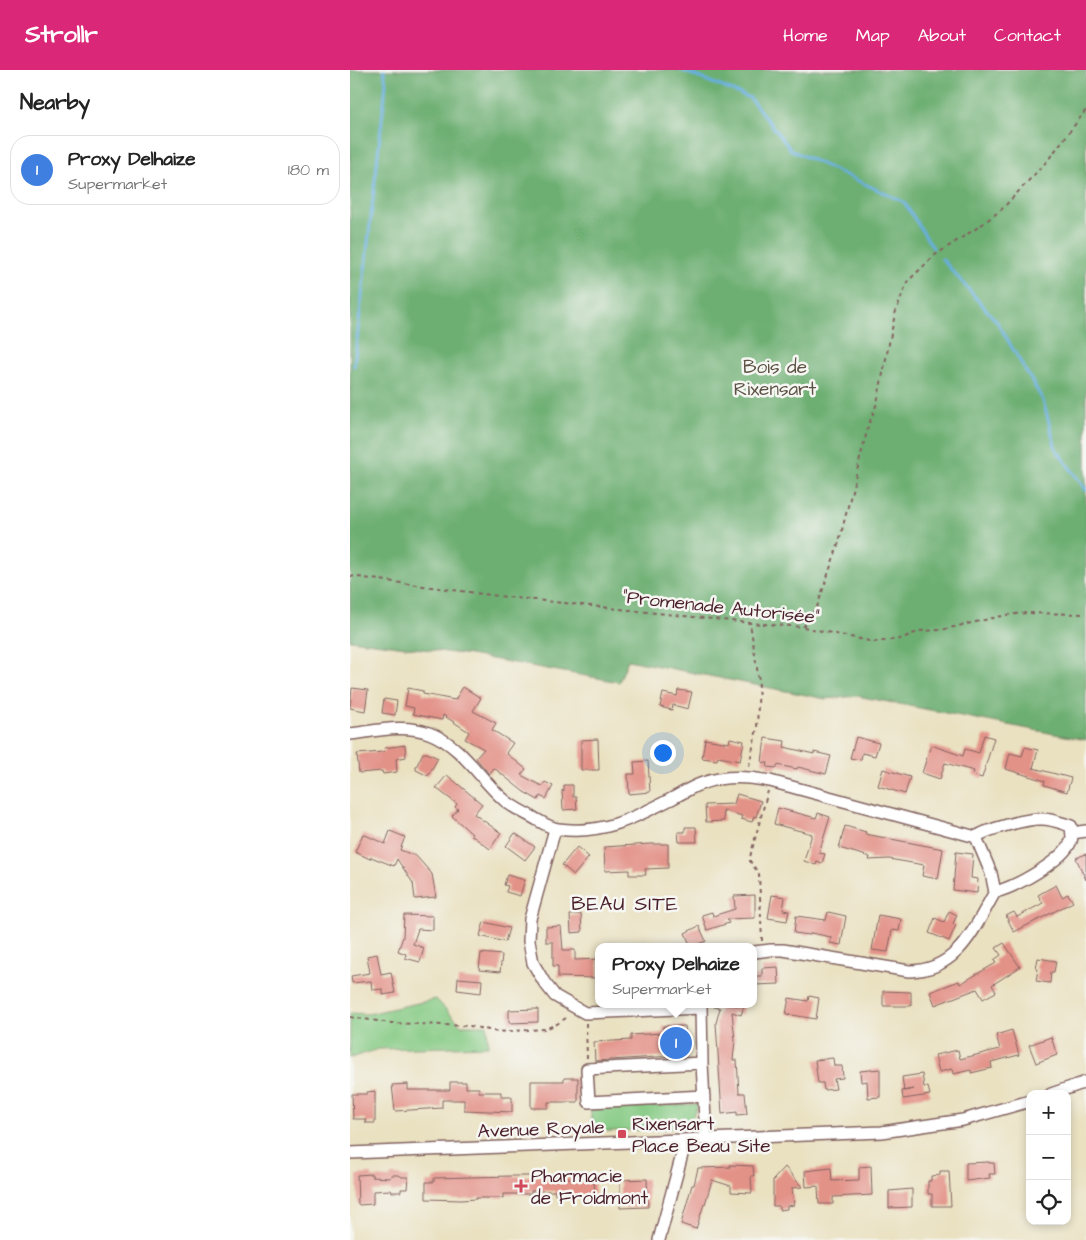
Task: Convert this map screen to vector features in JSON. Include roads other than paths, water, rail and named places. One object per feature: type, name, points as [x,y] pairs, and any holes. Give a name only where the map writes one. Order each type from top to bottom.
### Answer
[{"type":"street","points":[[350,734],[397,728],[429,733],[448,744],[467,760],[502,798],[512,806],[555,829],[597,830],[622,823],[702,783],[722,778],[746,776],[976,837]]},
{"type":"street","points":[[758,951],[783,950],[910,971],[923,971],[947,960],[966,943],[995,892],[1016,883],[1057,859],[1069,846],[1072,832],[1071,826],[1058,821],[1040,818],[993,828],[982,832],[976,837]]},
{"type":"street","points":[[555,829],[530,919],[529,941],[533,963],[544,982],[555,996],[585,1013],[668,1008]]},
{"type":"street","points":[[1072,832],[1086,831]]},
{"type":"street","points":[[976,837],[991,873],[995,892]]},
{"type":"street","points":[[701,1008],[706,1139]]},
{"type":"street","points":[[702,1063],[587,1069],[589,1102],[704,1096]]},
{"type":"street","points":[[1063,1090],[1086,1082]]},
{"type":"street","name":"Avenue Royale","points":[[350,1153],[891,1131],[963,1120],[1026,1102]]},
{"type":"street","points":[[659,1240],[686,1140]]},
{"type":"waterway","points":[[354,366],[386,84],[384,70]]},
{"type":"waterway","points":[[681,70],[750,98],[791,150],[904,202],[933,248]]},
{"type":"waterway","points":[[942,259],[997,322],[1043,400],[1056,449],[1086,490]]},
{"type":"place","name":"Proxy Delhaize","points":[[676,1043]]},
{"type":"place","name":"Rixensart Place Beau Site","points":[[622,1134]]},
{"type":"place","name":"Pharmacie de Froidmont","points":[[521,1186]]},
{"type":"district","name":"BEAU SITE","points":[[625,903]]},
{"type":"park label","name":"Bois de Rixensart","points":[[775,377]]}]
